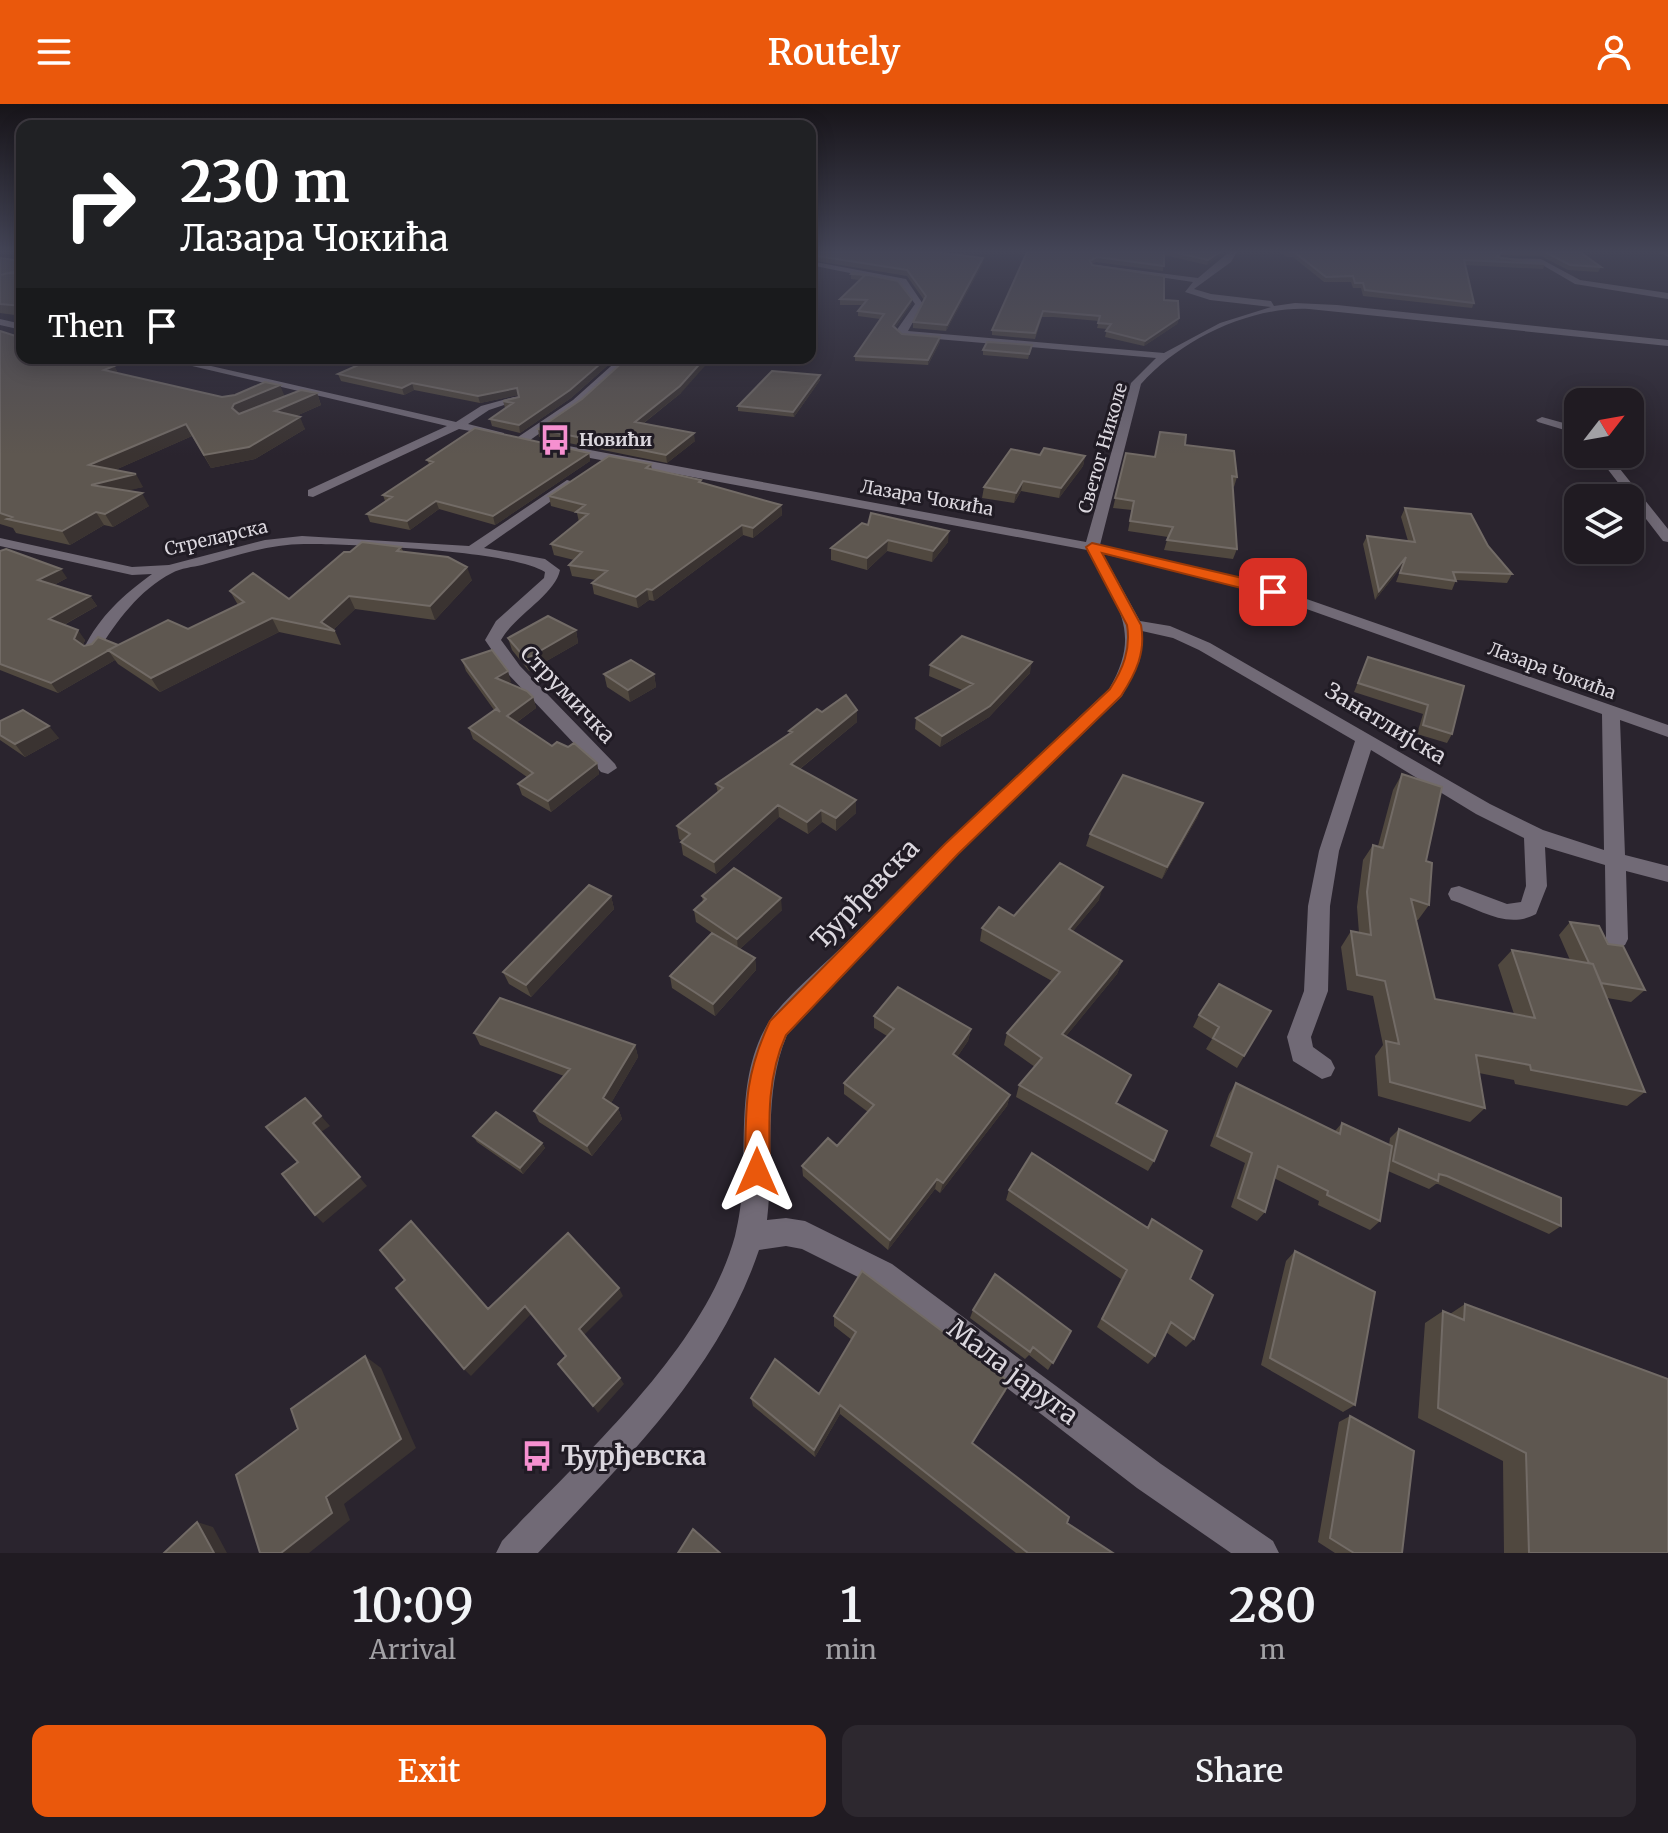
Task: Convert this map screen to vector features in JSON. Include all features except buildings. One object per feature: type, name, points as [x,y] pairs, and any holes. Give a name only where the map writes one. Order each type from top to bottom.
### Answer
[{"type":"street","points":[[909,320],[901,331],[905,334],[1166,356]]},
{"type":"street","name":"Светог Николе","points":[[1092,547],[1136,383],[1166,356],[1239,320]]},
{"type":"street","name":"Светог Николе","points":[[1447,320],[1668,343]]},
{"type":"street","name":"Лазара Чокића","points":[[189,364],[536,443],[596,467],[1092,547],[1247,583],[1668,731]]},
{"type":"street","points":[[536,443],[619,364]]},
{"type":"street","points":[[290,402],[313,392]]},
{"type":"street","points":[[313,493],[457,426],[485,408],[514,400]]},
{"type":"street","points":[[1542,420],[1564,427]]},
{"type":"street","points":[[472,550],[596,467]]},
{"type":"street","points":[[1613,468],[1668,538]]},
{"type":"street","name":"Стреларска","points":[[0,542],[118,569],[169,569],[265,544],[302,540],[472,550]]},
{"type":"street","points":[[1092,547],[1134,625]]},
{"type":"street","name":"Струмичка","points":[[472,550],[540,562],[553,570],[551,579],[502,624],[493,640],[514,670],[608,768]]},
{"type":"street","points":[[92,648],[100,631],[126,599],[169,569]]},
{"type":"street","name":"Занатлијска","points":[[1134,625],[1161,626],[1187,637],[1275,684],[1414,769],[1534,835],[1668,874]]},
{"type":"street","name":"Ђурђевска","points":[[514,1553],[643,1412],[703,1339],[727,1297],[750,1237],[757,1199],[758,1090],[765,1055],[778,1028],[951,849],[1116,692],[1130,670],[1136,638],[1134,625]]},
{"type":"street","points":[[1611,711],[1617,939]]},
{"type":"street","points":[[1322,1068],[1302,1053],[1299,1037],[1316,991],[1319,906],[1329,851],[1365,739]]},
{"type":"street","points":[[1459,894],[1508,913],[1521,914],[1526,911],[1534,899],[1538,876],[1534,835]]},
{"type":"street","name":"Мала јаруга","points":[[750,1237],[786,1232],[805,1235],[882,1274],[1149,1476],[1261,1553]]},
{"type":"place","name":"Новићи","points":[[555,440]]},
{"type":"place","name":"Ђурђевска","points":[[537,1456]]},
{"type":"route","points":[[757,1172],[758,1090],[765,1055],[778,1028],[951,849],[1116,692],[1130,670],[1136,638],[1134,625],[1092,547],[1247,583],[1273,592]]}]
